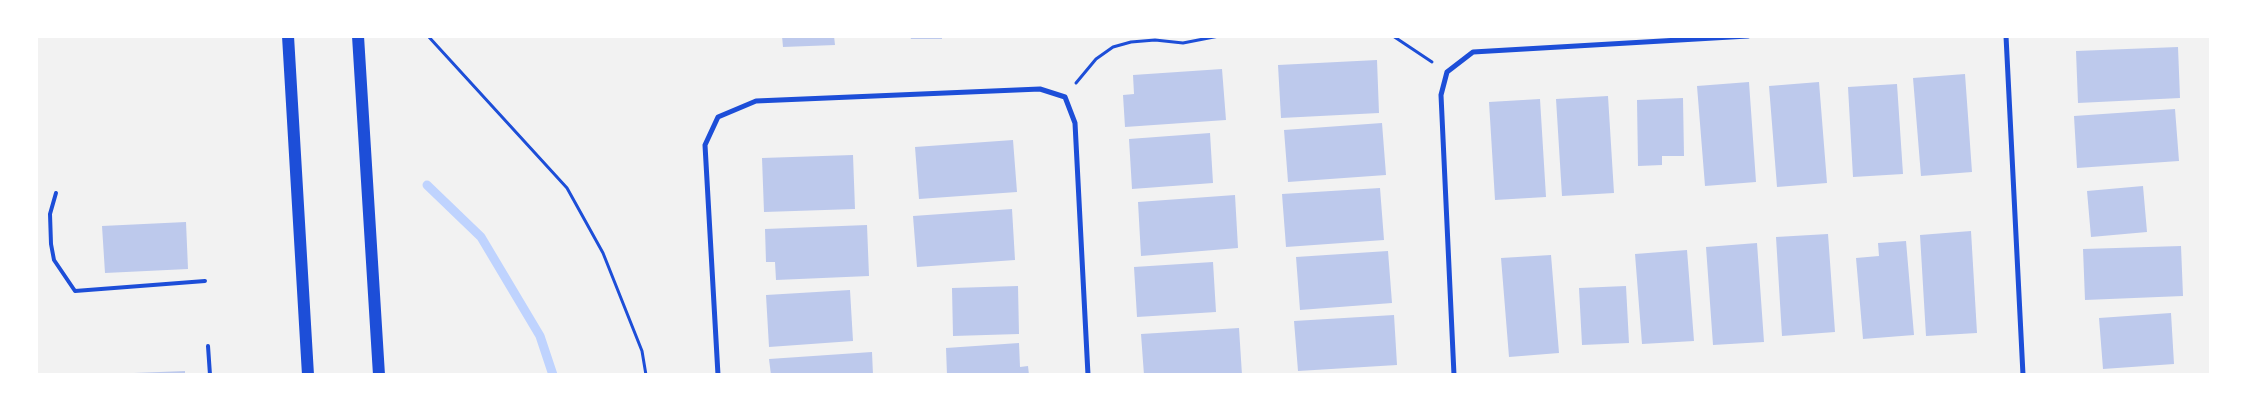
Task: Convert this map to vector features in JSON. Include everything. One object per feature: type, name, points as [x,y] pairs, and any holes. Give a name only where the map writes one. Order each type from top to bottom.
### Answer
[{"type":"main road","points":[[288,36],[308,375]]},
{"type":"main road","points":[[358,36],[378,375]]},
{"type":"street","points":[[1454,375],[1441,94],[1447,72],[1473,52],[1748,36]]},
{"type":"street","points":[[2006,36],[2023,375]]},
{"type":"street","points":[[718,375],[705,145],[718,117],[756,101],[1040,89],[1065,97],[1075,123],[1088,375]]},
{"type":"lane","points":[[56,193],[50,214],[51,244],[54,260],[75,291],[205,281]]},
{"type":"lane","points":[[208,346],[210,375]]},
{"type":"path","points":[[428,36],[567,188],[603,253],[642,351],[646,375]]},
{"type":"path","points":[[1065,97],[1096,59],[1113,47],[1131,42],[1156,40],[1182,43],[1219,36]]},
{"type":"path","points":[[1393,36],[1447,72]]},
{"type":"building","points":[[782,36],[834,36],[835,45],[783,47]]},
{"type":"building","points":[[910,36],[942,36],[942,39],[911,39]]},
{"type":"building","points":[[2178,47],[2180,98],[2078,103],[2076,51]]},
{"type":"building","points":[[1377,60],[1379,113],[1281,118],[1278,65]]},
{"type":"building","points":[[1222,69],[1226,120],[1125,127],[1123,95],[1134,94],[1133,75]]},
{"type":"building","points":[[1965,74],[1972,172],[1921,176],[1913,78]]},
{"type":"building","points":[[1749,82],[1756,182],[1705,186],[1697,86]]},
{"type":"building","points":[[1819,82],[1827,183],[1777,187],[1769,86]]},
{"type":"building","points":[[1897,84],[1903,174],[1853,177],[1848,87]]},
{"type":"building","points":[[1608,96],[1614,193],[1562,196],[1556,99]]},
{"type":"building","points":[[1683,98],[1684,156],[1662,156],[1662,165],[1638,166],[1637,100]]},
{"type":"building","points":[[1540,99],[1546,197],[1495,200],[1489,102]]},
{"type":"building","points":[[2175,109],[2179,161],[2077,168],[2074,116]]},
{"type":"building","points":[[1382,123],[1386,175],[1288,182],[1284,130]]},
{"type":"building","points":[[1210,133],[1213,183],[1132,189],[1129,139]]},
{"type":"building","points":[[1013,140],[1017,192],[919,199],[915,147]]},
{"type":"building","points":[[853,155],[855,209],[764,212],[762,158]]},
{"type":"building","points":[[2143,186],[2147,232],[2091,237],[2087,191]]},
{"type":"building","points":[[1380,188],[1384,240],[1286,247],[1282,194]]},
{"type":"building","points":[[1235,195],[1238,248],[1141,256],[1138,202]]},
{"type":"building","points":[[1012,209],[1015,260],[917,267],[913,216]]},
{"type":"building","points":[[186,222],[188,269],[105,273],[102,226]]},
{"type":"building","points":[[867,225],[869,276],[776,280],[775,262],[766,262],[765,229]]},
{"type":"building","points":[[1971,231],[1977,333],[1926,336],[1920,235]]},
{"type":"building","points":[[1828,234],[1835,332],[1782,336],[1776,237]]},
{"type":"building","points":[[1906,241],[1914,335],[1863,339],[1856,258],[1879,256],[1878,243]]},
{"type":"building","points":[[1757,243],[1764,342],[1713,345],[1706,247]]},
{"type":"building","points":[[2181,246],[2183,296],[2085,300],[2083,249]]},
{"type":"building","points":[[1687,250],[1694,341],[1642,344],[1635,254]]},
{"type":"building","points":[[1388,251],[1392,303],[1300,310],[1296,257]]},
{"type":"building","points":[[1551,255],[1559,353],[1509,357],[1501,258]]},
{"type":"building","points":[[1213,262],[1216,312],[1137,317],[1134,267]]},
{"type":"building","points":[[1018,286],[1019,334],[953,336],[952,288]]},
{"type":"building","points":[[1626,286],[1629,343],[1582,345],[1579,288]]},
{"type":"building","points":[[850,290],[853,341],[769,347],[766,295]]},
{"type":"building","points":[[2171,313],[2174,364],[2103,369],[2099,318]]},
{"type":"building","points":[[1394,315],[1397,365],[1298,371],[1294,321]]},
{"type":"building","points":[[1239,328],[1242,375],[1144,375],[1141,334]]},
{"type":"building","points":[[1019,343],[1020,367],[1028,366],[1029,375],[947,375],[946,348]]},
{"type":"building","points":[[872,352],[873,375],[771,375],[769,359]]},
{"type":"building","points":[[185,371],[185,375],[134,375],[134,373]]},
{"type":"waterway","points":[[427,185],[481,237],[540,336],[553,375]]}]
